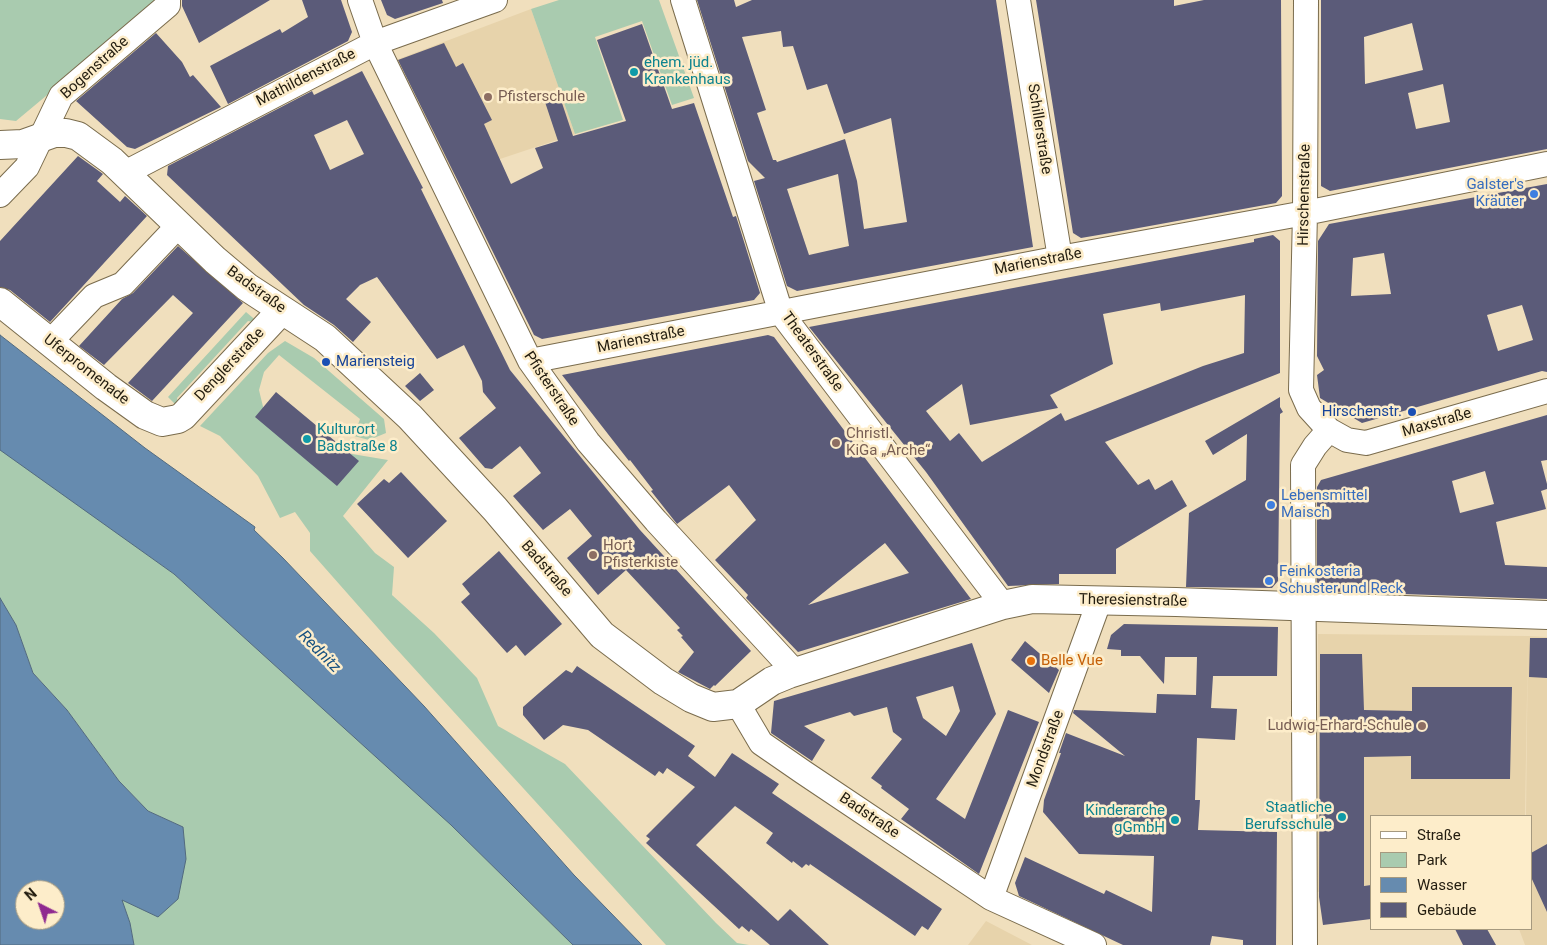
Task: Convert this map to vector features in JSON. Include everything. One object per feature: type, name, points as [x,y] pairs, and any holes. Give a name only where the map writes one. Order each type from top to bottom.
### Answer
[{"type":"street","name":"Bogenstraße","points":[[0,196],[27,167],[61,96],[168,5],[168,0]]},
{"type":"street","name":"Pfisterstraße","points":[[360,0],[375,43],[530,361],[588,442],[637,500],[795,672]]},
{"type":"street","name":"Mathildenstraße","points":[[125,173],[375,43],[495,0]]},
{"type":"street","name":"Theaterstraße","points":[[683,0],[781,312],[1003,605]]},
{"type":"street","name":"Schillerstraße","points":[[1018,0],[1060,258]]},
{"type":"street","name":"Hirschenstraße","points":[[1301,390],[1305,214],[1306,0]]},
{"type":"street","name":"Badstraße","points":[[0,145],[23,144],[54,132],[78,136],[125,173],[178,226],[247,287],[325,338],[410,417],[495,510],[608,640],[664,681],[691,698],[713,707],[738,704],[761,743],[991,898],[1094,945]]},
{"type":"street","name":"Marienstraße","points":[[530,361],[1060,258],[1305,214],[1547,164]]},
{"type":"street","points":[[50,342],[94,296],[123,284],[178,226]]},
{"type":"street","name":"Uferpromenade","points":[[0,302],[145,415],[162,422],[178,419]]},
{"type":"street","name":"Denglerstraße","points":[[178,419],[282,310]]},
{"type":"street","name":"Maxstraße","points":[[1301,390],[1309,408],[1329,430],[1347,440],[1366,443],[1547,391]]},
{"type":"street","points":[[1305,945],[1303,465],[1315,446],[1329,430]]},
{"type":"street","name":"Theresienstraße","points":[[738,704],[772,680],[1003,605],[1032,599],[1100,599],[1547,615]]},
{"type":"street","name":"Mondstraße","points":[[991,898],[1100,599]]},
{"type":"shaded area","name":"Pfisterschule","points":[[531,9],[575,134],[452,175],[396,60]]},
{"type":"shaded area","name":"Ludwig-Erhard-Schule","points":[[1318,634],[1528,636],[1525,815],[1370,815],[1370,885],[1317,892]]},
{"type":"shaded area","points":[[1528,636],[1547,637],[1547,945],[1525,945],[1519,930],[1532,930],[1532,815],[1526,815]]},
{"type":"shaded area","points":[[986,921],[1032,945],[968,945]]},
{"type":"green space","points":[[0,0],[161,0],[16,121],[0,119]]},
{"type":"green space","points":[[559,0],[659,0],[694,98],[672,105],[642,21],[595,37],[623,120],[575,134],[531,9]]},
{"type":"green space","points":[[246,312],[259,323],[248,321],[177,398],[179,408],[168,397]]},
{"type":"green space","points":[[285,341],[314,358],[384,419],[386,433],[369,440],[354,436],[360,419],[279,355],[264,372],[259,390],[265,415],[346,453],[388,460],[343,516],[375,553],[394,567],[392,595],[434,633],[477,678],[498,726],[565,764],[716,923],[737,943],[749,945],[666,945],[392,644],[310,551],[310,533],[295,512],[280,518],[258,476],[220,436],[200,426],[268,353]]},
{"type":"green space","points":[[0,447],[174,574],[451,824],[573,945],[134,945],[130,923],[121,900],[183,827],[148,811],[119,781],[67,710],[33,673],[16,625],[0,598]]},
{"type":"water","name":"Rednitz","points":[[0,335],[145,448],[255,527],[254,530],[424,706],[574,875],[642,945],[573,945],[451,825],[174,574],[0,450]]},
{"type":"water","points":[[0,598],[16,625],[33,673],[67,710],[119,781],[148,811],[183,827],[186,859],[178,899],[158,917],[122,900],[130,923],[134,945],[0,945]]},
{"type":"building","points":[[182,0],[270,0],[199,43],[182,6]]},
{"type":"building","points":[[302,0],[341,0],[352,32],[348,41],[228,104],[210,66],[280,29],[282,33],[308,17]]},
{"type":"building","points":[[381,0],[442,0],[443,3],[395,19],[387,15]]},
{"type":"building","points":[[697,0],[734,0],[736,7],[752,0],[996,0],[1033,247],[797,291],[787,286],[754,181],[765,178],[748,161]],"holes":[[[781,31],[783,47],[793,46],[807,90],[827,84],[844,134],[891,118],[907,222],[864,229],[857,181],[845,139],[777,162],[773,160],[757,113],[766,110],[742,37]],[[838,174],[849,246],[809,255],[787,189]]]},
{"type":"building","points":[[1036,0],[1174,0],[1174,6],[1204,0],[1281,0],[1282,196],[1276,203],[1122,231],[1081,238],[1073,233]]},
{"type":"building","points":[[1321,0],[1547,0],[1547,149],[1330,191],[1321,186]],"holes":[[[1412,23],[1423,70],[1365,84],[1364,37]],[[1443,84],[1450,122],[1416,129],[1408,93]]]},
{"type":"building","points":[[642,24],[672,109],[694,103],[733,217],[736,216],[760,293],[754,300],[542,339],[534,335],[398,60],[444,43],[456,67],[463,63],[492,120],[484,124],[511,184],[543,168],[535,148],[558,141],[543,96],[558,91],[573,136],[626,121],[597,40]]},
{"type":"building","points":[[156,33],[182,62],[190,77],[193,75],[221,107],[135,149],[127,147],[76,101]]},
{"type":"building","points":[[362,71],[423,188],[421,189],[510,370],[640,530],[751,651],[715,686],[710,689],[678,672],[694,652],[681,637],[683,636],[677,630],[680,628],[626,570],[598,595],[567,558],[592,536],[570,509],[543,530],[513,496],[541,473],[520,446],[492,469],[485,468],[459,438],[496,408],[483,392],[482,381],[464,345],[437,359],[377,277],[360,285],[346,299],[371,322],[353,342],[334,325],[304,305],[167,175],[168,166],[312,91],[314,95]],"holes":[[[347,120],[364,154],[330,170],[314,135]]]},
{"type":"building","points":[[78,156],[103,174],[97,181],[120,202],[125,196],[147,216],[50,322],[10,290],[0,287],[0,241]]},
{"type":"building","points":[[1547,184],[1547,372],[1542,371],[1362,423],[1320,398],[1317,375],[1324,370],[1317,356],[1318,241],[1329,224]],"holes":[[[1384,253],[1391,294],[1351,296],[1353,258]],[[1522,305],[1533,340],[1498,351],[1487,315]]]},
{"type":"building","points":[[1273,235],[1280,241],[1280,373],[1105,442],[1138,485],[1149,479],[1155,490],[1172,480],[1187,506],[1116,549],[1116,574],[1059,574],[1059,584],[1008,586],[926,472],[809,327],[1254,242],[1254,239]],"holes":[[[1245,295],[1244,353],[1203,366],[1065,421],[1061,413],[982,462],[959,433],[950,441],[926,411],[962,384],[970,425],[1058,408],[1050,395],[1113,364],[1103,314],[1160,303],[1161,311]]]},
{"type":"building","points":[[178,246],[243,303],[152,401],[128,383],[193,313],[173,295],[104,365],[79,346],[122,299],[133,293]]},
{"type":"building","points":[[768,335],[774,337],[971,599],[798,652],[746,598],[748,595],[715,560],[756,520],[729,485],[677,524],[630,460],[562,375]],"holes":[[[885,543],[909,573],[808,605]]]},
{"type":"building","points":[[420,373],[434,390],[420,401],[405,386]]},
{"type":"building","name":"Kulturort Badstraße 8","points":[[276,392],[359,461],[337,486],[255,417]]},
{"type":"building","points":[[1280,397],[1280,407],[1283,412],[1280,414],[1278,581],[1272,588],[1186,587],[1189,513],[1246,480],[1247,434],[1213,455],[1205,441]]},
{"type":"building","points":[[1547,415],[1547,460],[1541,461],[1547,484],[1547,489],[1541,491],[1546,509],[1496,522],[1505,565],[1547,567],[1547,599],[1317,591],[1317,487],[1321,480]],"holes":[[[1485,471],[1494,504],[1460,513],[1452,481]]]},
{"type":"building","points":[[401,472],[447,521],[408,558],[357,504],[384,479],[389,483]]},
{"type":"building","points":[[499,551],[562,624],[525,656],[516,645],[507,653],[461,602],[470,594],[462,584]]},
{"type":"building","points":[[1124,624],[1278,627],[1277,676],[1213,676],[1211,708],[1237,709],[1235,740],[1197,738],[1195,800],[1200,800],[1198,830],[1277,832],[1276,945],[1243,945],[1243,940],[1212,936],[1210,945],[1123,945],[1019,896],[1015,883],[1025,857],[1104,894],[1106,890],[1152,912],[1154,856],[1079,854],[1043,812],[1044,800],[1066,733],[1125,756],[1073,713],[1074,710],[1156,713],[1157,694],[1196,695],[1197,657],[1165,657],[1164,684],[1140,656],[1121,656],[1121,650],[1107,649],[1111,635]]},
{"type":"building","points":[[1530,638],[1547,638],[1547,678],[1529,677]]},
{"type":"building","points":[[1025,641],[1059,670],[1049,693],[1011,660]]},
{"type":"building","points":[[972,643],[996,714],[936,799],[965,819],[1008,710],[1039,722],[979,874],[901,819],[909,809],[871,778],[902,739],[893,732],[887,707],[854,716],[850,712],[804,726],[825,740],[812,761],[771,733],[774,701]],"holes":[[[953,686],[960,711],[946,736],[923,718],[916,697]]]},
{"type":"building","points":[[1320,654],[1362,654],[1364,710],[1412,711],[1412,687],[1512,687],[1510,779],[1411,779],[1411,756],[1364,757],[1364,886],[1370,885],[1370,919],[1323,925],[1319,897]]},
{"type":"building","points":[[577,666],[695,746],[688,756],[715,777],[732,753],[779,784],[772,793],[942,909],[928,930],[922,926],[915,936],[810,864],[809,866],[806,864],[802,868],[793,861],[792,863],[766,843],[773,833],[735,806],[696,845],[778,921],[790,909],[829,945],[770,945],[751,929],[749,932],[742,926],[739,929],[646,843],[650,839],[646,836],[695,787],[667,768],[663,774],[659,771],[655,776],[588,730],[563,725],[544,740],[523,715],[523,707],[566,670],[572,673]]},
{"type":"building","points":[[1547,844],[1547,912],[1532,879],[1532,852]]},
{"type":"building","points":[[1456,930],[1488,930],[1496,945],[1463,945]]},
{"type":"place","name":"ehem. jüd. Krankenhaus","points":[[634,72]]},
{"type":"place","name":"Pfisterschule","points":[[488,97]]},
{"type":"place","name":"Galster's Kräuter","points":[[1534,194]]},
{"type":"place","name":"Mariensteig","points":[[326,362]]},
{"type":"place","name":"Hirschenstr.","points":[[1412,412]]},
{"type":"place","name":"Kulturort Badstraße 8","points":[[307,439]]},
{"type":"place","name":"Christl. KiGa „Arche“","points":[[836,443]]},
{"type":"place","name":"Lebensmittel Maisch","points":[[1271,505]]},
{"type":"place","name":"Hort Pfisterkiste","points":[[593,555]]},
{"type":"place","name":"Feinkosteria Schuster und Reck","points":[[1269,581]]},
{"type":"place","name":"Belle Vue","points":[[1031,661]]},
{"type":"place","name":"Ludwig-Erhard-Schule","points":[[1422,726]]},
{"type":"place","name":"Staatliche Berufsschule","points":[[1342,817]]},
{"type":"place","name":"Kinderarche gGmbH","points":[[1175,820]]}]
